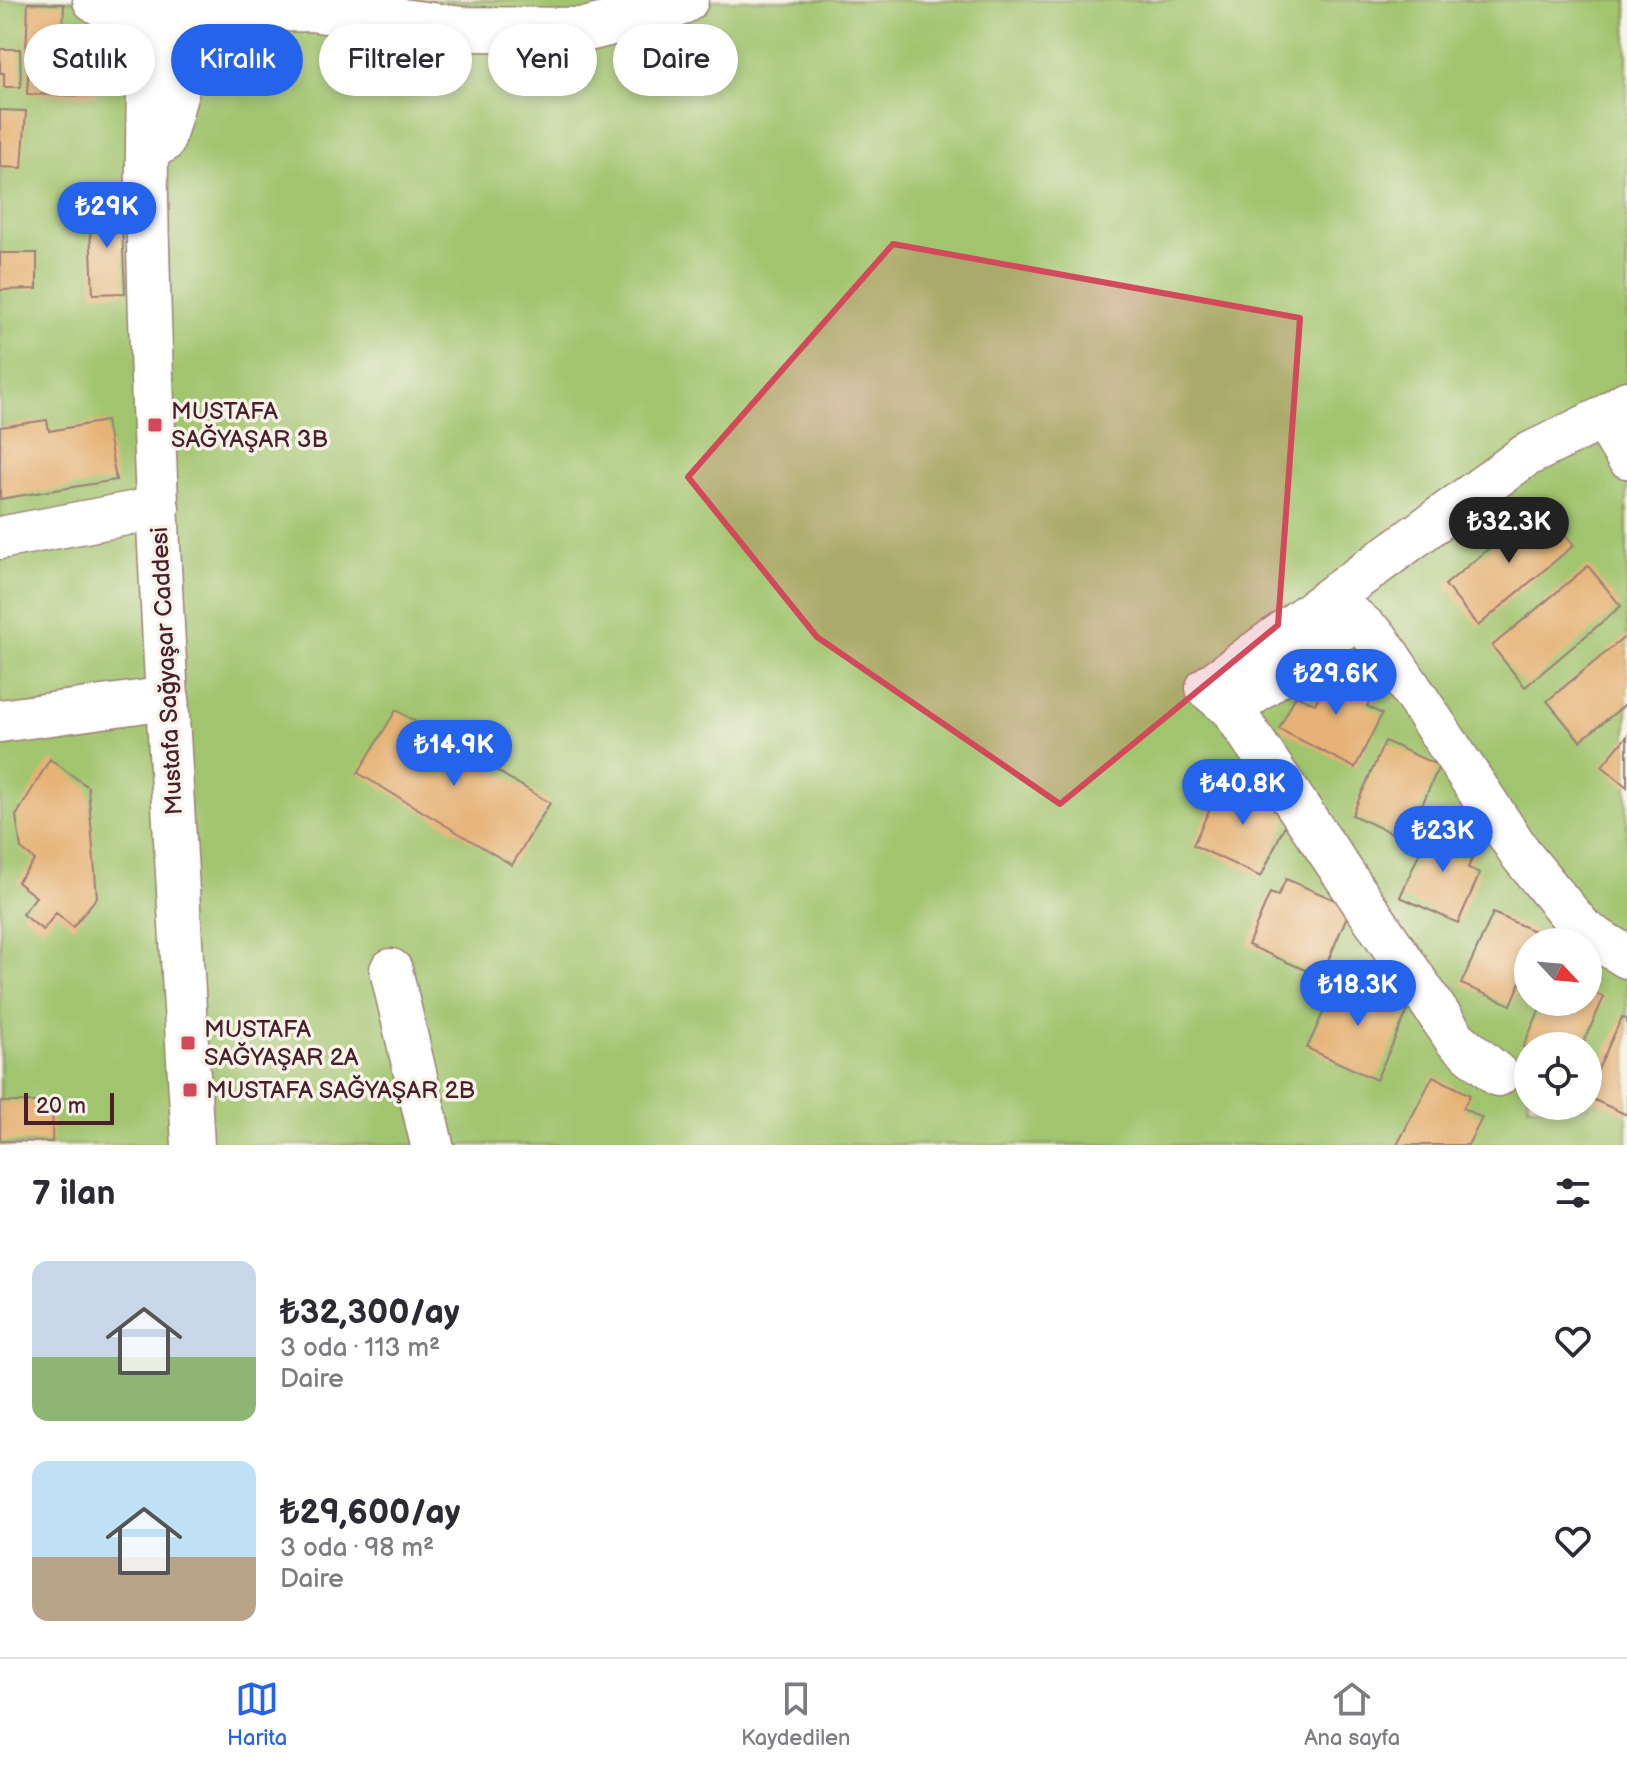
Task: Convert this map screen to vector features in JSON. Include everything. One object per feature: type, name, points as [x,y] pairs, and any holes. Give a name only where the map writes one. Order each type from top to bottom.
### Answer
[{"type":"main road","points":[[95,0],[119,14],[150,0],[157,9],[178,17],[190,15],[205,5],[301,4],[462,29],[584,30],[669,9],[686,0]]},
{"type":"street","points":[[147,197],[150,0]]},
{"type":"street","points":[[147,197],[205,5]]},
{"type":"street","name":"Mustafa Sağyaşar Caddesi","points":[[147,197],[158,508],[193,1145]]},
{"type":"street","points":[[1498,1075],[1456,1040],[1232,709],[1207,688],[1525,456],[1615,410],[1627,457]]},
{"type":"street","points":[[0,538],[158,508]]},
{"type":"street","points":[[1232,709],[1355,619],[1377,638],[1523,857],[1583,930],[1627,957]]},
{"type":"street","points":[[0,721],[168,698]]},
{"type":"street","points":[[391,970],[432,1145]]},
{"type":"highlighted area","points":[[893,244],[1300,318],[1278,625],[1060,804],[817,637],[688,477]]},
{"type":"green space","points":[[0,0],[1627,0],[1627,1145],[0,1145]]},
{"type":"building","points":[[28,3],[64,4],[63,24],[27,24]]},
{"type":"building","points":[[0,49],[20,49],[21,87],[4,87],[4,73],[0,73]]},
{"type":"building","points":[[0,110],[26,111],[22,168],[0,167]]},
{"type":"building","points":[[121,205],[125,293],[93,294],[89,206]]},
{"type":"building","points":[[0,253],[37,253],[37,289],[0,290]]},
{"type":"building","points":[[47,420],[49,431],[106,421],[116,480],[0,499],[0,427]]},
{"type":"building","points":[[1541,505],[1574,545],[1478,626],[1445,585]]},
{"type":"building","points":[[1588,566],[1621,606],[1525,687],[1492,646]]},
{"type":"building","points":[[1627,635],[1627,703],[1580,741],[1547,701]]},
{"type":"building","points":[[1334,665],[1377,686],[1367,706],[1382,714],[1355,768],[1279,729],[1296,695],[1315,704]]},
{"type":"building","points":[[396,710],[550,803],[512,865],[358,773]]},
{"type":"building","points":[[1627,736],[1627,787],[1602,766]]},
{"type":"building","points":[[1385,741],[1439,766],[1407,840],[1352,815]]},
{"type":"building","points":[[50,759],[88,787],[97,897],[73,927],[56,913],[43,930],[22,914],[36,897],[17,882],[35,860],[21,849],[16,816]]},
{"type":"building","points":[[1224,778],[1292,809],[1261,877],[1193,845]]},
{"type":"building","points":[[1432,824],[1478,844],[1468,868],[1480,873],[1458,923],[1400,897]]},
{"type":"building","points":[[1286,879],[1351,907],[1321,977],[1248,945],[1270,893],[1278,896]]},
{"type":"building","points":[[1493,913],[1527,928],[1514,928],[1514,998],[1511,1005],[1461,984]]},
{"type":"building","points":[[1340,976],[1409,1008],[1376,1080],[1307,1048]]},
{"type":"building","points":[[1537,1016],[1595,1016],[1588,1032],[1530,1032]]},
{"type":"building","points":[[1622,1017],[1627,1019],[1627,1115],[1602,1103],[1602,1061]]},
{"type":"building","points":[[1433,1076],[1470,1095],[1463,1108],[1482,1118],[1468,1145],[1397,1145]]},
{"type":"building","points":[[0,1102],[53,1102],[52,1142],[0,1141]]},
{"type":"place","name":"MUSTAFA SAĞYAŞAR 3B","points":[[155,425]]},
{"type":"place","name":"MUSTAFA SAĞYAŞAR 2A","points":[[188,1043]]},
{"type":"place","name":"MUSTAFA SAĞYAŞAR 2B","points":[[190,1090]]}]
